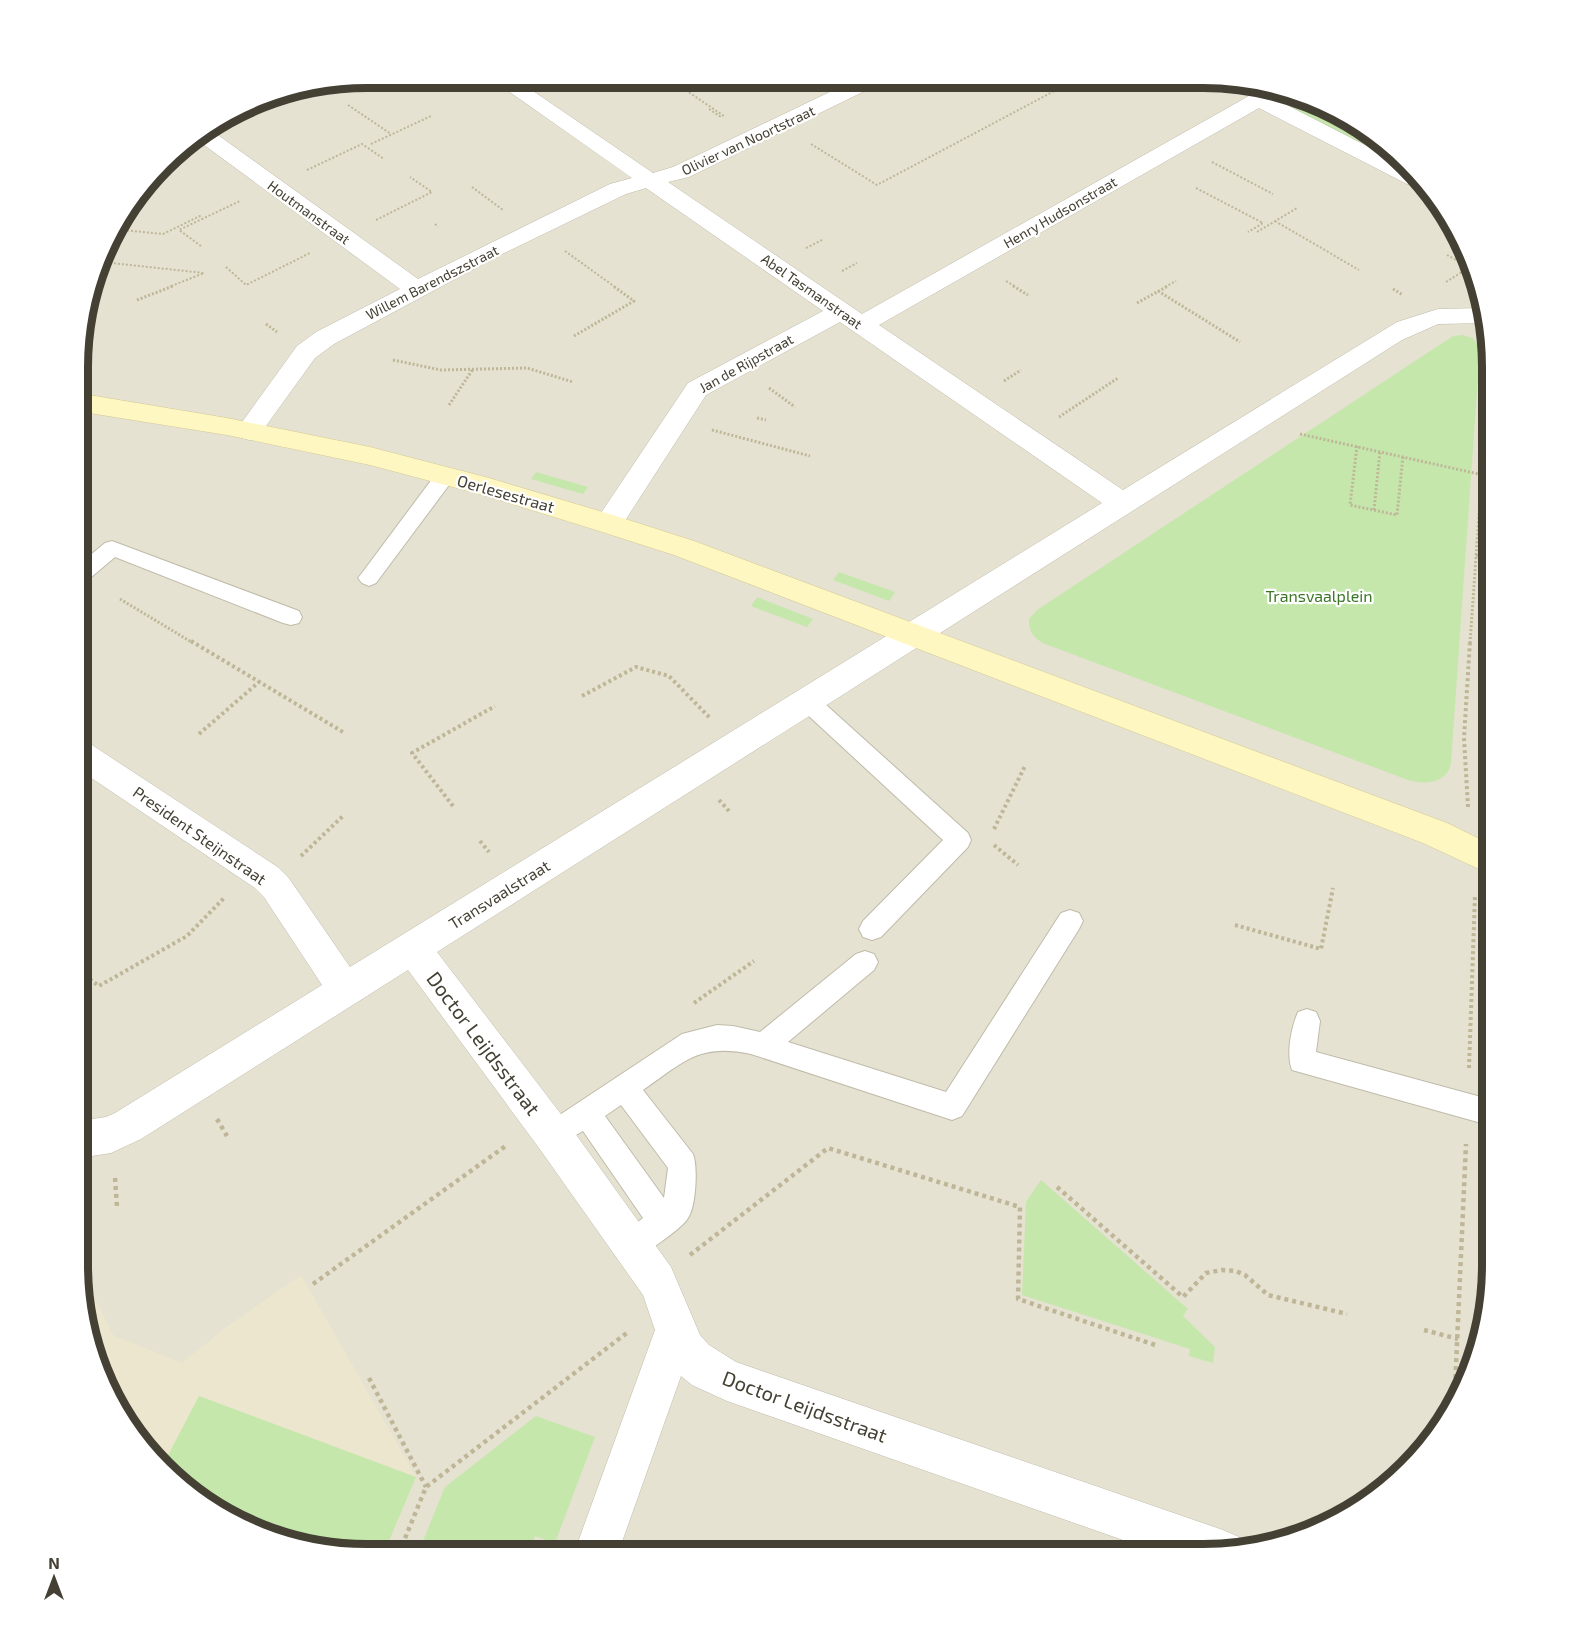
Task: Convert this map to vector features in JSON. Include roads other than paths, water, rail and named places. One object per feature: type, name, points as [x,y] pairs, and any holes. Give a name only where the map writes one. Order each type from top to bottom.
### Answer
[{"type":"street","name":"Abel Tasmanstraat","points":[[515,88],[1123,504]]},
{"type":"street","name":"Olivier van Noortstraat","points":[[652,181],[681,172],[856,88]]},
{"type":"street","name":"Henry Hudsonstraat","points":[[851,318],[1180,144],[1265,96]]},
{"type":"street","points":[[1268,96],[1404,173]]},
{"type":"street","name":"Houtmanstraat","points":[[208,138],[416,289]]},
{"type":"street","name":"Willem Barendszstraat","points":[[249,431],[311,346],[416,289],[618,189],[652,181]]},
{"type":"street","points":[[915,634],[1413,323],[1446,314],[1477,316]]},
{"type":"street","name":"Jan de Rijpstraat","points":[[609,523],[693,394],[702,385],[851,318]]},
{"type":"street","name":"Oerlesestraat","points":[[88,404],[249,431],[369,456],[445,476],[609,523],[684,548],[915,634]]},
{"type":"street","points":[[915,634],[1425,829],[1482,856]]},
{"type":"street","name":"Transvaalstraat","points":[[88,1139],[111,1136],[128,1126],[806,700],[915,634]]},
{"type":"street","name":"President Steijnstraat","points":[[88,759],[263,876],[345,990]]},
{"type":"street","name":"Doctor Leijdsstraat","points":[[413,948],[631,1245],[666,1305],[693,1360],[727,1380],[1197,1544]]},
{"type":"street","points":[[599,1544],[666,1305]]},
{"type":"lane","points":[[369,578],[445,476]]},
{"type":"lane","points":[[88,568],[112,548],[291,616]]},
{"type":"lane","points":[[806,700],[959,840],[872,929]]},
{"type":"lane","points":[[547,1128],[586,1112],[694,1041],[723,1036],[763,1046],[952,1107],[1070,921]]},
{"type":"lane","points":[[763,1046],[865,962]]},
{"type":"lane","points":[[1307,1021],[1302,1060],[1482,1110]]},
{"type":"lane","points":[[624,1088],[683,1164],[677,1210],[631,1245]]},
{"type":"lane","points":[[586,1112],[663,1221]]},
{"type":"park label","name":"Transvaalplein","points":[[1319,595]]}]
